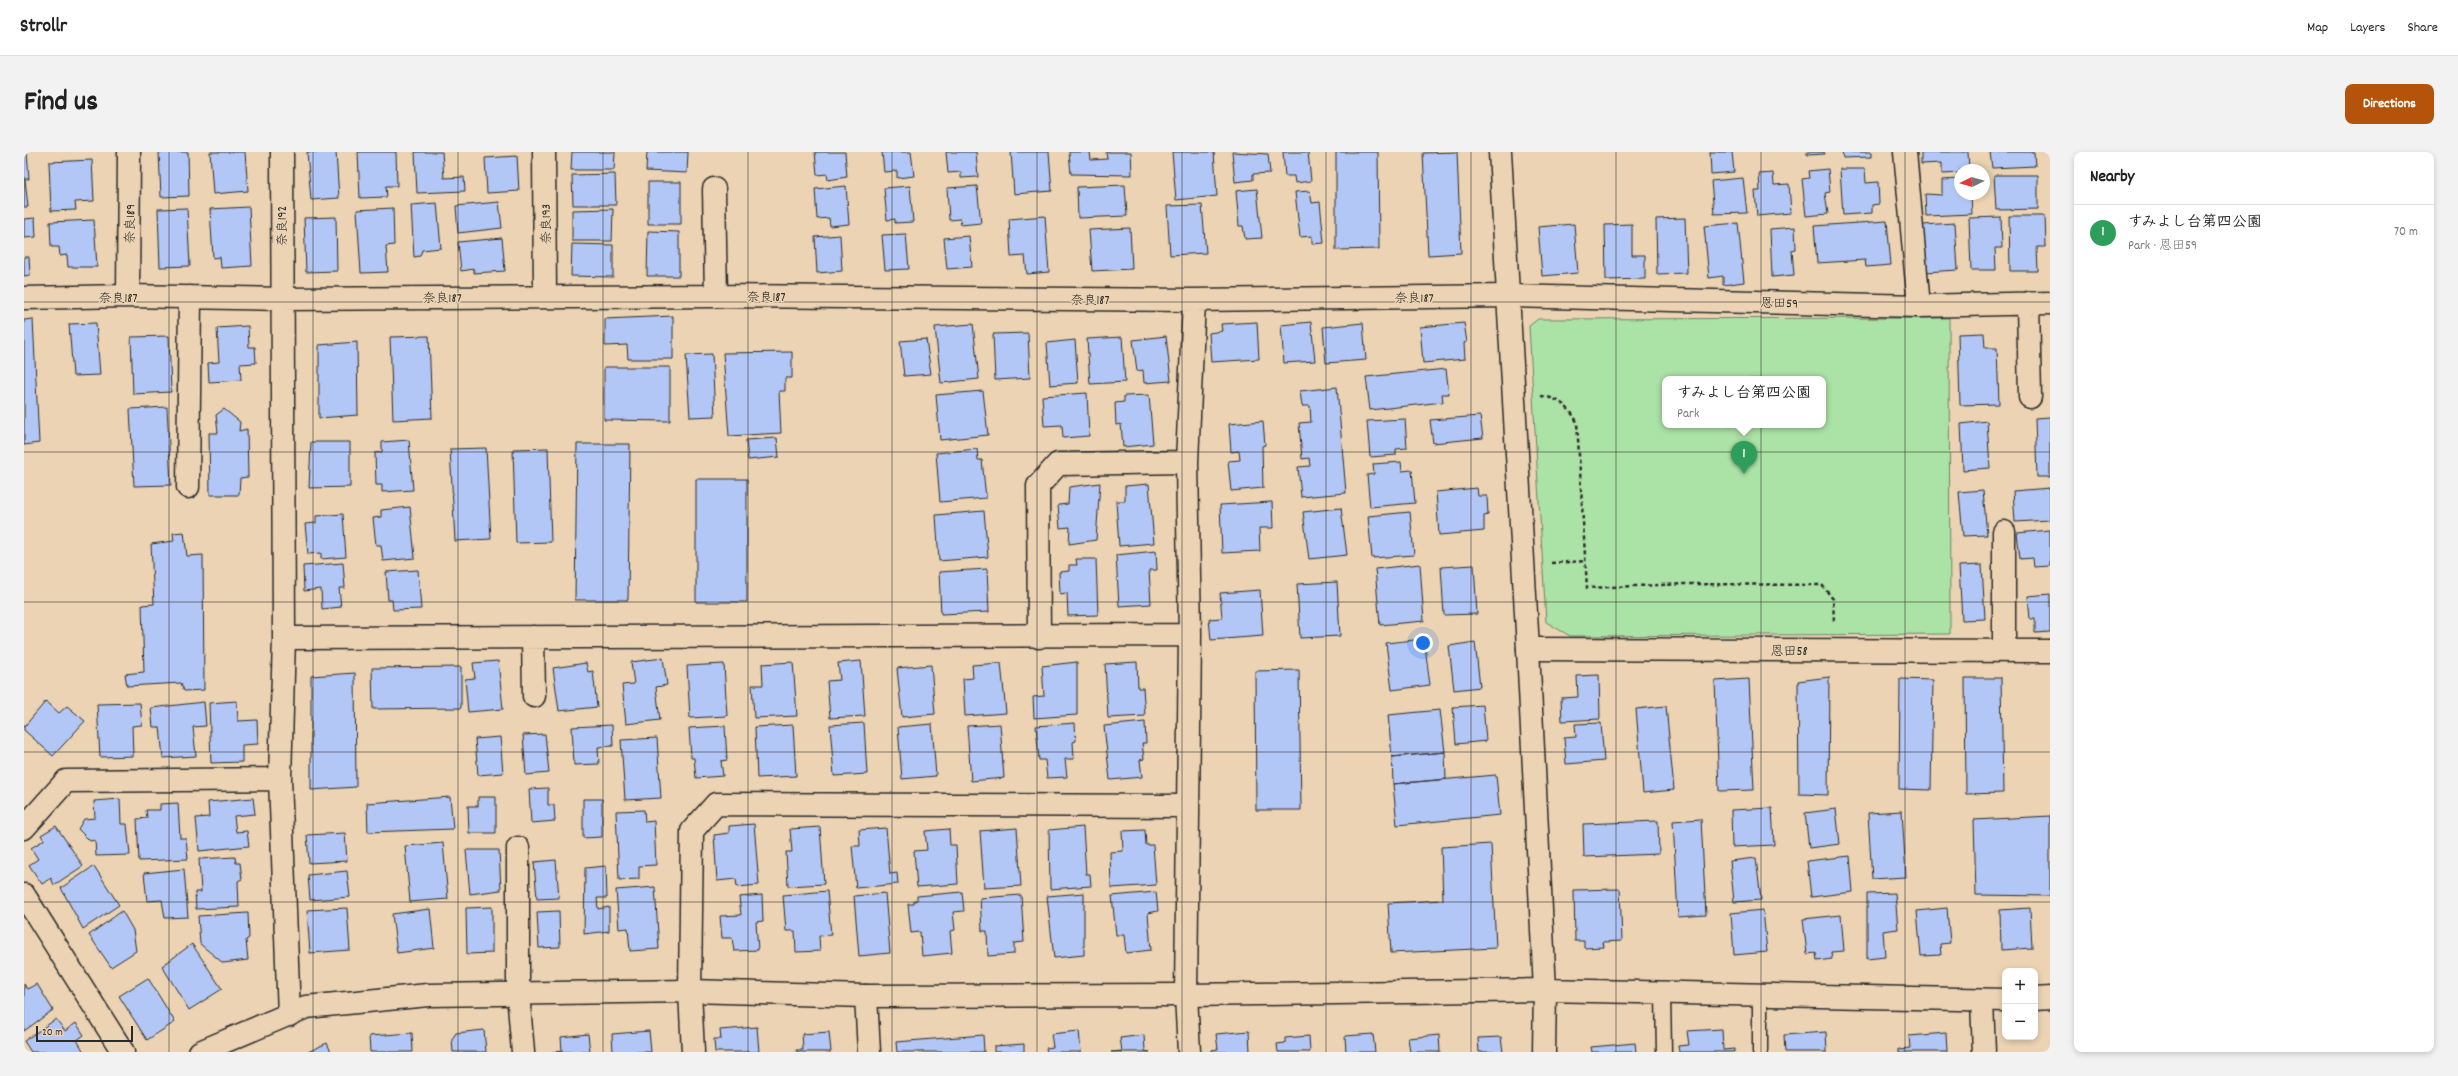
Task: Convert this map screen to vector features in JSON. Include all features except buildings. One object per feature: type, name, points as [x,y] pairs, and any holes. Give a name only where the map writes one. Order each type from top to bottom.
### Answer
[{"type":"street","name":"奈良189","points":[[128,296],[129,152]]},
{"type":"street","name":"奈良192","points":[[282,152],[281,299],[284,638],[280,779],[289,1015]]},
{"type":"street","name":"奈良193","points":[[544,152],[545,296]]},
{"type":"street","points":[[1500,152],[1528,649],[1544,990],[1544,1052]]},
{"type":"street","points":[[1905,152],[1919,306]]},
{"type":"street","points":[[714,189],[716,296]]},
{"type":"street","name":"奈良187","points":[[24,298],[128,296],[281,299],[716,296],[1194,300],[1509,296]]},
{"type":"street","name":"恩田59","points":[[1509,296],[1919,306],[2050,303]]},
{"type":"street","points":[[188,487],[190,297]]},
{"type":"street","points":[[1190,1052],[1186,995],[1190,635],[1187,462],[1194,300]]},
{"type":"street","points":[[2028,304],[2030,397]]},
{"type":"street","points":[[1039,636],[1038,486],[1058,464],[1187,462]]},
{"type":"street","points":[[2004,532],[2004,650]]},
{"type":"street","points":[[284,638],[1190,635]]},
{"type":"street","points":[[533,637],[534,696]]},
{"type":"street","name":"恩田58","points":[[1528,649],[2050,650]]},
{"type":"street","points":[[24,828],[66,781],[280,779]]},
{"type":"street","points":[[694,1052],[690,991],[692,831],[716,804],[1187,806]]},
{"type":"street","points":[[518,848],[518,994],[523,1052]]},
{"type":"street","points":[[24,895],[123,1052]]},
{"type":"street","points":[[200,1052],[306,1007],[428,995],[690,991],[866,996],[1186,995],[1544,990],[1982,1001],[2002,1000]]},
{"type":"street","points":[[866,996],[869,1052]]},
{"type":"street","points":[[2038,999],[2050,998]]},
{"type":"street","points":[[1982,1001],[1984,1052]]},
{"type":"lane","points":[[1663,993],[1664,1052]]},
{"type":"lane","points":[[1760,995],[1760,1052]]},
{"type":"path","points":[[1538,396],[1563,403],[1570,408],[1577,422],[1587,588],[1700,584],[1822,585],[1833,598],[1835,650]]},
{"type":"path","points":[[1544,563],[1586,561]]},
{"type":"green space","points":[[1949,318],[1950,634],[1570,636],[1546,622],[1529,326],[1538,319]]},
{"type":"place","name":"すみよし台第四公園","points":[[1744,474]]}]
